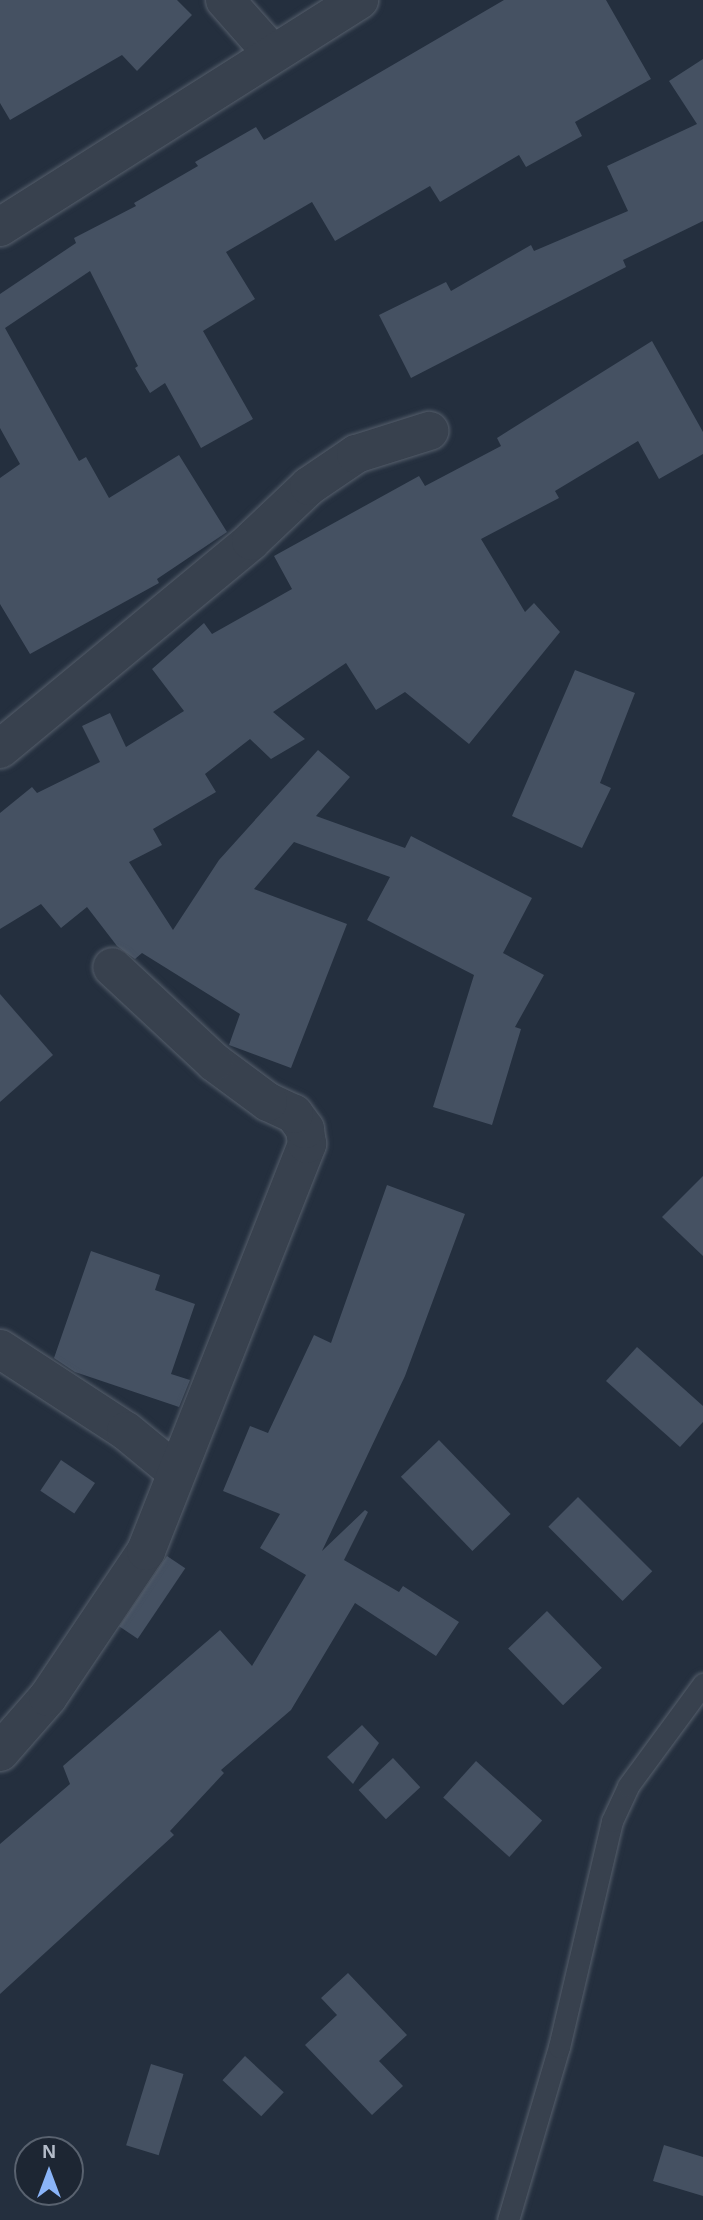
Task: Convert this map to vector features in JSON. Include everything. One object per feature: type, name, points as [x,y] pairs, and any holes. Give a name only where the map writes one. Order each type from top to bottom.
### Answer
[{"type":"street","points":[[225,0],[272,53]]},
{"type":"street","points":[[0,227],[359,0]]},
{"type":"street","points":[[0,749],[251,541],[309,486],[356,454],[429,430]]},
{"type":"street","points":[[0,1752],[48,1697],[111,1608],[146,1551],[212,1394],[303,1156],[306,1129],[294,1114],[268,1102],[175,1029],[112,967]]},
{"type":"street","points":[[0,1349],[126,1431],[177,1472]]},
{"type":"lane","points":[[508,2220],[559,2047],[612,1821],[628,1786],[703,1684]]},
{"type":"building","points":[[0,0],[177,0],[192,15],[137,71],[122,55],[10,120],[0,103]]},
{"type":"building","points":[[504,0],[606,0],[651,79],[575,122],[582,136],[526,167],[519,155],[440,202],[430,186],[335,241],[312,202],[226,252],[255,299],[203,331],[253,419],[201,448],[165,383],[150,393],[135,368],[138,366],[90,271],[5,328],[79,461],[86,457],[109,498],[179,455],[227,532],[157,579],[159,583],[30,654],[0,604],[0,478],[20,464],[0,428],[0,294],[76,243],[74,238],[136,206],[134,203],[198,166],[195,162],[256,127],[264,140]]},
{"type":"building","points":[[703,59],[703,221],[623,260],[626,267],[411,378],[379,315],[446,282],[451,291],[531,245],[534,251],[628,211],[607,166],[697,124],[669,81]]},
{"type":"building","points":[[652,341],[703,432],[703,454],[659,479],[638,441],[555,491],[559,498],[481,539],[525,612],[534,603],[560,632],[469,744],[405,692],[376,710],[346,663],[273,712],[305,739],[271,759],[250,739],[205,774],[216,792],[153,829],[162,845],[129,862],[173,930],[219,860],[318,750],[350,777],[316,816],[405,848],[411,836],[532,898],[503,953],[544,975],[515,1027],[521,1029],[492,1125],[433,1107],[474,975],[367,920],[390,877],[294,842],[254,889],[347,924],[291,1068],[229,1045],[240,1014],[142,953],[135,959],[117,946],[87,907],[61,928],[41,904],[0,929],[0,813],[32,787],[37,793],[100,762],[82,726],[110,713],[126,747],[184,711],[152,669],[204,623],[212,634],[292,589],[274,556],[419,476],[425,486],[501,446],[497,438]]},
{"type":"building","points":[[575,670],[635,693],[600,783],[611,788],[582,848],[512,816]]},
{"type":"building","points":[[0,994],[53,1055],[0,1102]]},
{"type":"building","points":[[703,1176],[703,1256],[662,1217]]},
{"type":"building","points":[[387,1185],[465,1214],[405,1376],[322,1551],[365,1510],[368,1512],[344,1560],[399,1592],[403,1586],[459,1622],[436,1656],[355,1603],[291,1710],[221,1770],[224,1773],[170,1831],[174,1835],[0,1994],[0,1844],[70,1784],[63,1766],[220,1630],[252,1666],[306,1575],[260,1548],[280,1514],[223,1491],[250,1426],[268,1433],[314,1335],[331,1343]]},
{"type":"building","points":[[91,1251],[160,1275],[155,1290],[195,1304],[171,1374],[190,1380],[179,1407],[75,1372],[54,1358]]},
{"type":"building","points":[[637,1347],[703,1406],[703,1422],[680,1447],[606,1381]]},
{"type":"building","points":[[439,1440],[511,1514],[472,1551],[401,1477]]},
{"type":"building","points":[[61,1460],[95,1483],[74,1514],[40,1491]]},
{"type":"building","points":[[578,1497],[652,1571],[623,1601],[548,1527]]},
{"type":"building","points":[[167,1556],[185,1568],[138,1639],[119,1626]]},
{"type":"building","points":[[547,1611],[602,1668],[563,1705],[508,1649]]},
{"type":"building","points":[[362,1725],[379,1743],[353,1784],[327,1757]]},
{"type":"building","points":[[393,1758],[420,1787],[386,1819],[359,1790]]},
{"type":"building","points":[[476,1761],[542,1821],[509,1857],[443,1797]]},
{"type":"building","points":[[348,1973],[407,2035],[379,2061],[403,2086],[372,2115],[305,2045],[337,2015],[321,1998]]},
{"type":"building","points":[[245,2056],[284,2092],[261,2116],[222,2080]]},
{"type":"building","points":[[151,2064],[184,2074],[159,2155],[126,2145]]},
{"type":"building","points":[[664,2145],[703,2157],[703,2196],[653,2181]]}]
